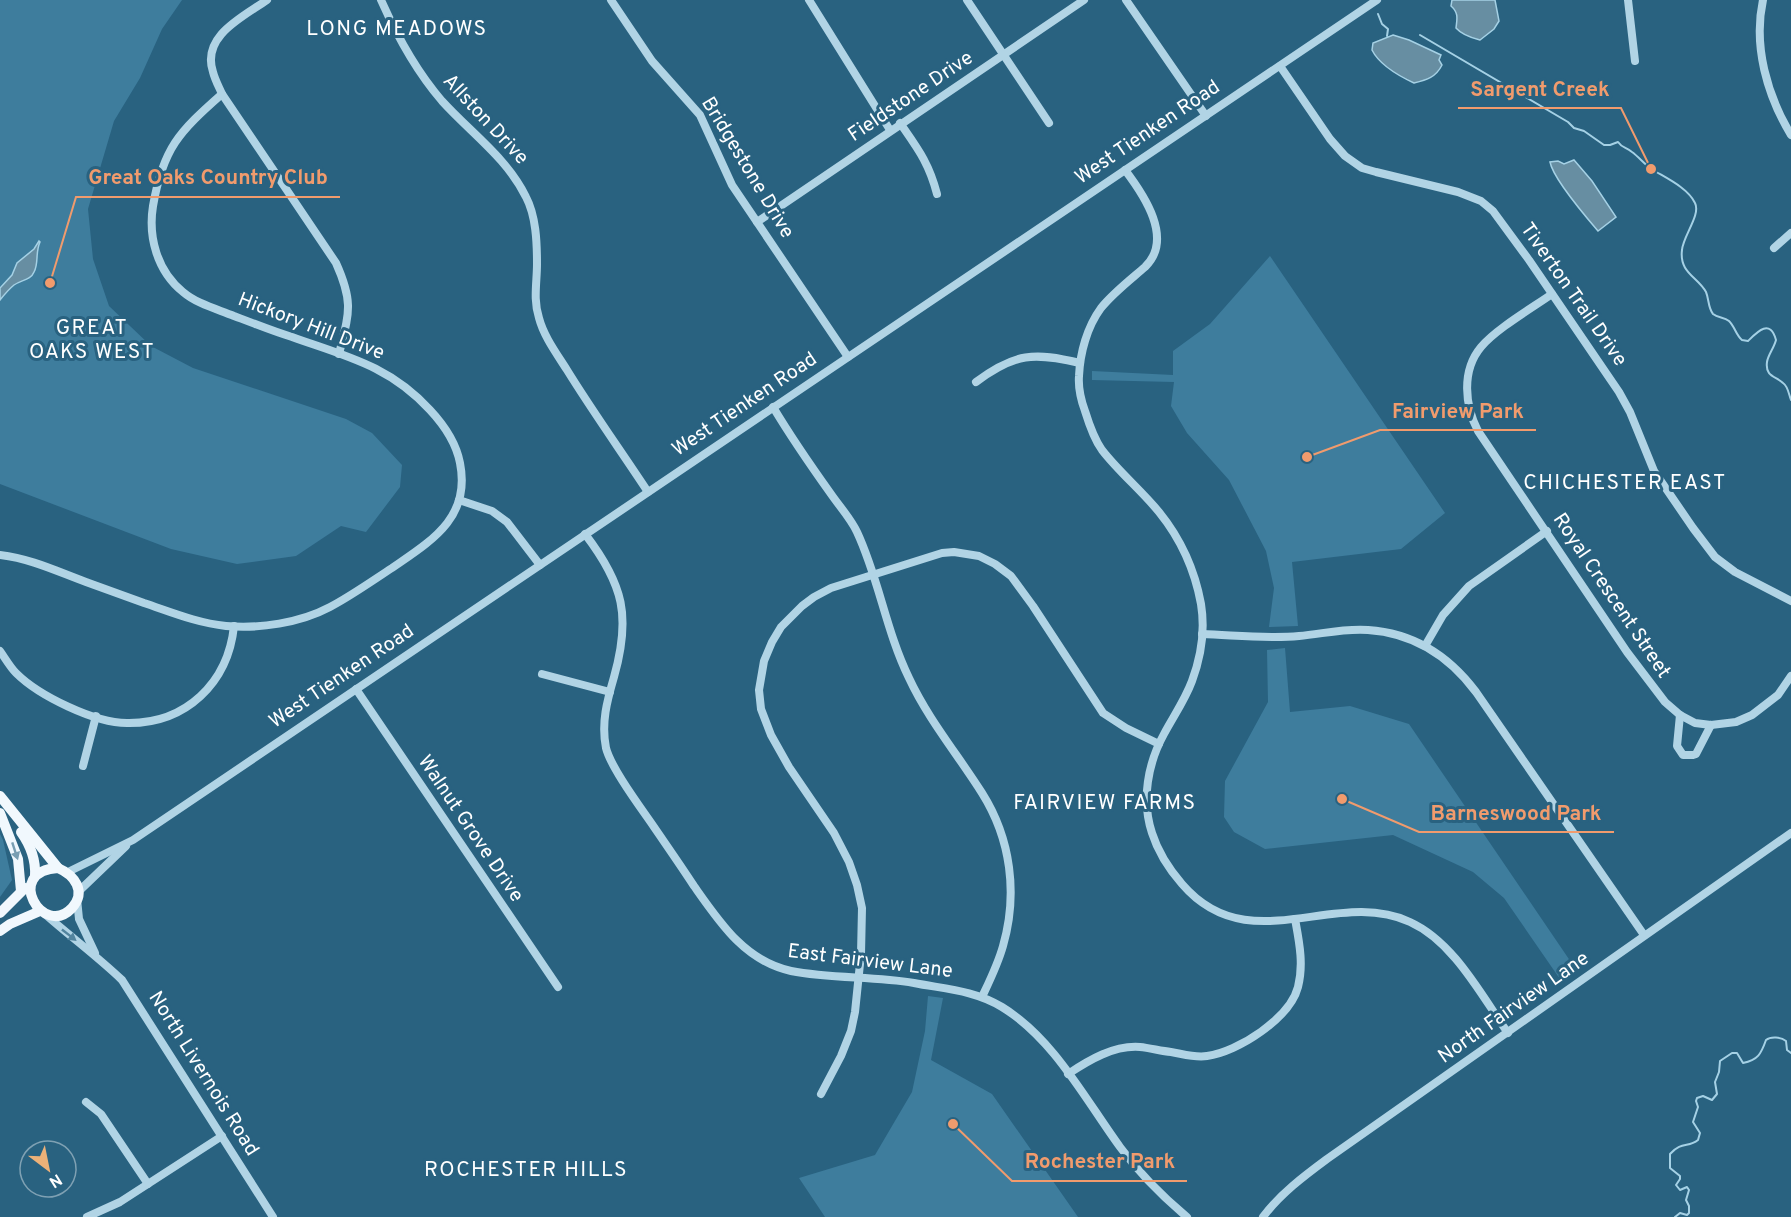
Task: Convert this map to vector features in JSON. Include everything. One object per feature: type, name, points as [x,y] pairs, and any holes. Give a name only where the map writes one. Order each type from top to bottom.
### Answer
[{"type":"main road","points":[[0,795],[76,883],[77,896],[72,908],[63,914],[53,915],[42,912],[10,924],[0,931]]},
{"type":"main road","points":[[0,809],[29,843],[36,863],[29,884]]},
{"type":"main road","points":[[0,813],[29,884],[31,898],[42,912]]},
{"type":"main road","points":[[0,913],[46,869],[63,870]]},
{"type":"street","points":[[267,0],[220,34],[211,57],[212,71],[222,94],[336,263],[344,281],[349,302],[348,318],[339,354]]},
{"type":"street","name":"Allston Drive","points":[[381,0],[398,37],[429,84],[518,181],[533,216],[537,263],[536,305],[542,329],[648,492]]},
{"type":"street","name":"Bridgestone Drive","points":[[611,0],[652,61],[700,115],[732,184],[849,357]]},
{"type":"street","points":[[809,0],[890,130]]},
{"type":"street","points":[[967,0],[1049,123]]},
{"type":"street","name":"Fieldstone Drive","points":[[757,222],[1084,0]]},
{"type":"street","points":[[1126,0],[1206,116]]},
{"type":"street","name":"West Tienken Road","points":[[77,896],[133,840],[1377,0]]},
{"type":"street","points":[[1628,0],[1635,61]]},
{"type":"street","points":[[1763,0],[1760,12],[1761,55],[1776,107],[1791,135]]},
{"type":"street","name":"Tiverton Trail Drive","points":[[1280,66],[1330,139],[1345,156],[1362,168],[1458,192],[1481,201],[1492,212],[1511,234],[1619,392],[1630,412],[1654,471],[1701,539],[1715,557],[1735,572],[1791,601]]},
{"type":"street","name":"Hickory Hill Drive","points":[[0,555],[34,561],[85,582],[190,619],[234,626],[264,625],[291,620],[329,608],[437,536],[456,512],[461,494],[458,450],[441,422],[402,383],[378,369],[197,302],[181,291],[156,256],[151,236],[152,214],[162,166],[183,130],[222,94]]},
{"type":"street","points":[[900,123],[927,164],[937,194]]},
{"type":"street","points":[[1125,170],[1151,208],[1156,243],[1153,256],[1102,308],[1094,321],[1080,363],[1079,388],[1090,426],[1101,448],[1160,513],[1181,546],[1192,570],[1201,602],[1203,622],[1192,682],[1154,753],[1149,774],[1147,808],[1154,840],[1162,858],[1188,890],[1200,901],[1226,915],[1251,921],[1267,921],[1368,911],[1384,912],[1422,928],[1437,938],[1455,958],[1508,1033]]},
{"type":"street","points":[[1774,248],[1791,233]]},
{"type":"street","name":"Royal Crescent Street","points":[[1552,294],[1496,333],[1480,348],[1471,365],[1467,388],[1470,417],[1478,431],[1627,652],[1665,702],[1680,715],[1695,723],[1712,725],[1736,723],[1752,715],[1778,695],[1791,676]]},
{"type":"street","points":[[976,382],[994,369],[1022,357],[1036,355],[1080,363]]},
{"type":"street","points":[[773,407],[856,530],[875,575],[899,656],[908,676],[927,711],[983,795],[1006,846],[1012,900],[1009,922],[1003,947],[982,997]]},
{"type":"street","points":[[459,500],[492,511],[507,522],[540,565]]},
{"type":"street","points":[[1425,646],[1443,615],[1469,586],[1546,531]]},
{"type":"street","name":"East Fairview Lane","points":[[585,534],[598,550],[612,575],[624,620],[622,645],[604,718],[607,751],[717,918],[739,944],[769,964],[789,970],[807,974],[893,979],[958,989],[1003,1007],[1026,1025],[1050,1049],[1138,1170],[1187,1217]]},
{"type":"street","points":[[821,1094],[846,1046],[855,1012],[862,908],[849,862],[834,833],[778,749],[761,709],[759,690],[764,661],[781,627],[802,606],[831,588],[942,553],[954,552],[979,556],[1011,576],[1103,712],[1126,728],[1159,744]]},
{"type":"street","points":[[0,651],[15,672],[45,696],[96,716],[126,723],[145,722],[164,718],[201,697],[219,675],[227,658],[234,626]]},
{"type":"street","points":[[1202,634],[1269,638],[1367,630],[1408,638],[1446,660],[1463,675],[1644,935]]},
{"type":"street","points":[[542,674],[609,692]]},
{"type":"street","name":"Walnut Grove Drive","points":[[356,689],[558,987]]},
{"type":"street","points":[[1680,715],[1677,746],[1683,755],[1696,754],[1712,725]]},
{"type":"street","points":[[83,766],[96,716]]},
{"type":"street","name":"North Fairview Lane","points":[[1263,1217],[1269,1208],[1308,1173],[1791,833]]},
{"type":"street","name":"West Tienken Road","points":[[63,870],[133,840]]},
{"type":"street","name":"North Livernois Road","points":[[77,896],[79,919],[97,956]]},
{"type":"street","name":"North Livernois Road","points":[[42,912],[97,956],[122,980],[273,1217]]},
{"type":"street","points":[[1068,1074],[1085,1063],[1122,1048],[1139,1047],[1191,1056],[1206,1056],[1226,1052],[1252,1037],[1278,1017],[1291,1002],[1298,987],[1301,950],[1295,919]]},
{"type":"street","points":[[87,1102],[101,1114],[148,1184]]},
{"type":"street","points":[[87,1217],[120,1202],[222,1136]]},
{"type":"shaded area","points":[[0,0],[182,0],[162,29],[140,78],[114,121],[88,209],[93,259],[109,306],[151,346],[193,368],[346,419],[372,433],[402,465],[400,487],[366,532],[341,526],[296,556],[237,564],[171,549],[0,484]]},
{"type":"shaded area","points":[[1452,0],[1495,0],[1499,21],[1494,29],[1480,40],[1467,36],[1456,28],[1457,16],[1451,6]]},
{"type":"shaded area","points":[[1393,35],[1441,55],[1440,69],[1431,77],[1414,83],[1390,69],[1372,50],[1373,43]]},
{"type":"shaded area","points":[[1574,160],[1592,181],[1616,217],[1598,231],[1563,187],[1550,162],[1558,161],[1564,164]]},
{"type":"shaded area","points":[[39,241],[33,275],[14,285],[0,300],[0,288],[12,275],[17,263],[34,249]]},
{"type":"shaded area","points":[[1270,256],[1445,513],[1401,549],[1292,562],[1298,626],[1269,627],[1274,588],[1266,551],[1229,480],[1187,433],[1171,406],[1174,382],[1092,380],[1092,371],[1173,375],[1173,351],[1210,324]]},
{"type":"shaded area","points":[[1285,648],[1290,712],[1350,706],[1409,724],[1577,971],[1562,982],[1504,898],[1473,872],[1393,835],[1265,849],[1234,832],[1224,817],[1225,781],[1268,702],[1267,650]]},
{"type":"shaded area","points":[[0,834],[12,880],[0,897]]},
{"type":"shaded area","points":[[928,996],[943,998],[931,1060],[992,1094],[1078,1217],[825,1217],[799,1178],[875,1155],[912,1092],[925,1031]]},
{"type":"waterway","points":[[1378,14],[1382,24],[1388,29],[1387,36]]},
{"type":"waterway","points":[[1420,35],[1604,145],[1618,142],[1650,168],[1687,193],[1695,203],[1696,213],[1683,244],[1683,264],[1703,287],[1713,314],[1729,321],[1742,340],[1748,341],[1755,334],[1767,328],[1773,333],[1776,340],[1768,359],[1768,371],[1785,384],[1791,400]]},
{"type":"waterway","points":[[1675,1217],[1680,1213],[1687,1215],[1689,1213],[1686,1200],[1689,1190],[1687,1187],[1680,1190],[1676,1185],[1680,1176],[1670,1168],[1670,1154],[1678,1147],[1698,1140],[1700,1133],[1693,1122],[1698,1107],[1696,1101],[1697,1098],[1703,1096],[1712,1100],[1717,1094],[1715,1082],[1720,1061],[1732,1053],[1737,1053],[1743,1063],[1752,1060],[1760,1053],[1766,1040],[1773,1038],[1786,1041],[1787,1050],[1791,1053]]},
{"type":"place","name":"Sargent Creek","points":[[1651,169]]},
{"type":"place","name":"Great Oaks Country Club","points":[[50,283]]},
{"type":"place","name":"Fairview Park","points":[[1307,457]]},
{"type":"place","name":"Barneswood Park","points":[[1342,799]]},
{"type":"place","name":"Rochester Park","points":[[953,1124]]},
{"type":"district","name":"LONG MEADOWS","points":[[397,29]]},
{"type":"district","name":"GREAT OAKS WEST","points":[[92,340]]},
{"type":"district","name":"CHICHESTER EAST","points":[[1625,483]]},
{"type":"district","name":"FAIRVIEW FARMS","points":[[1105,803]]},
{"type":"district","name":"ROCHESTER HILLS","points":[[526,1170]]}]
